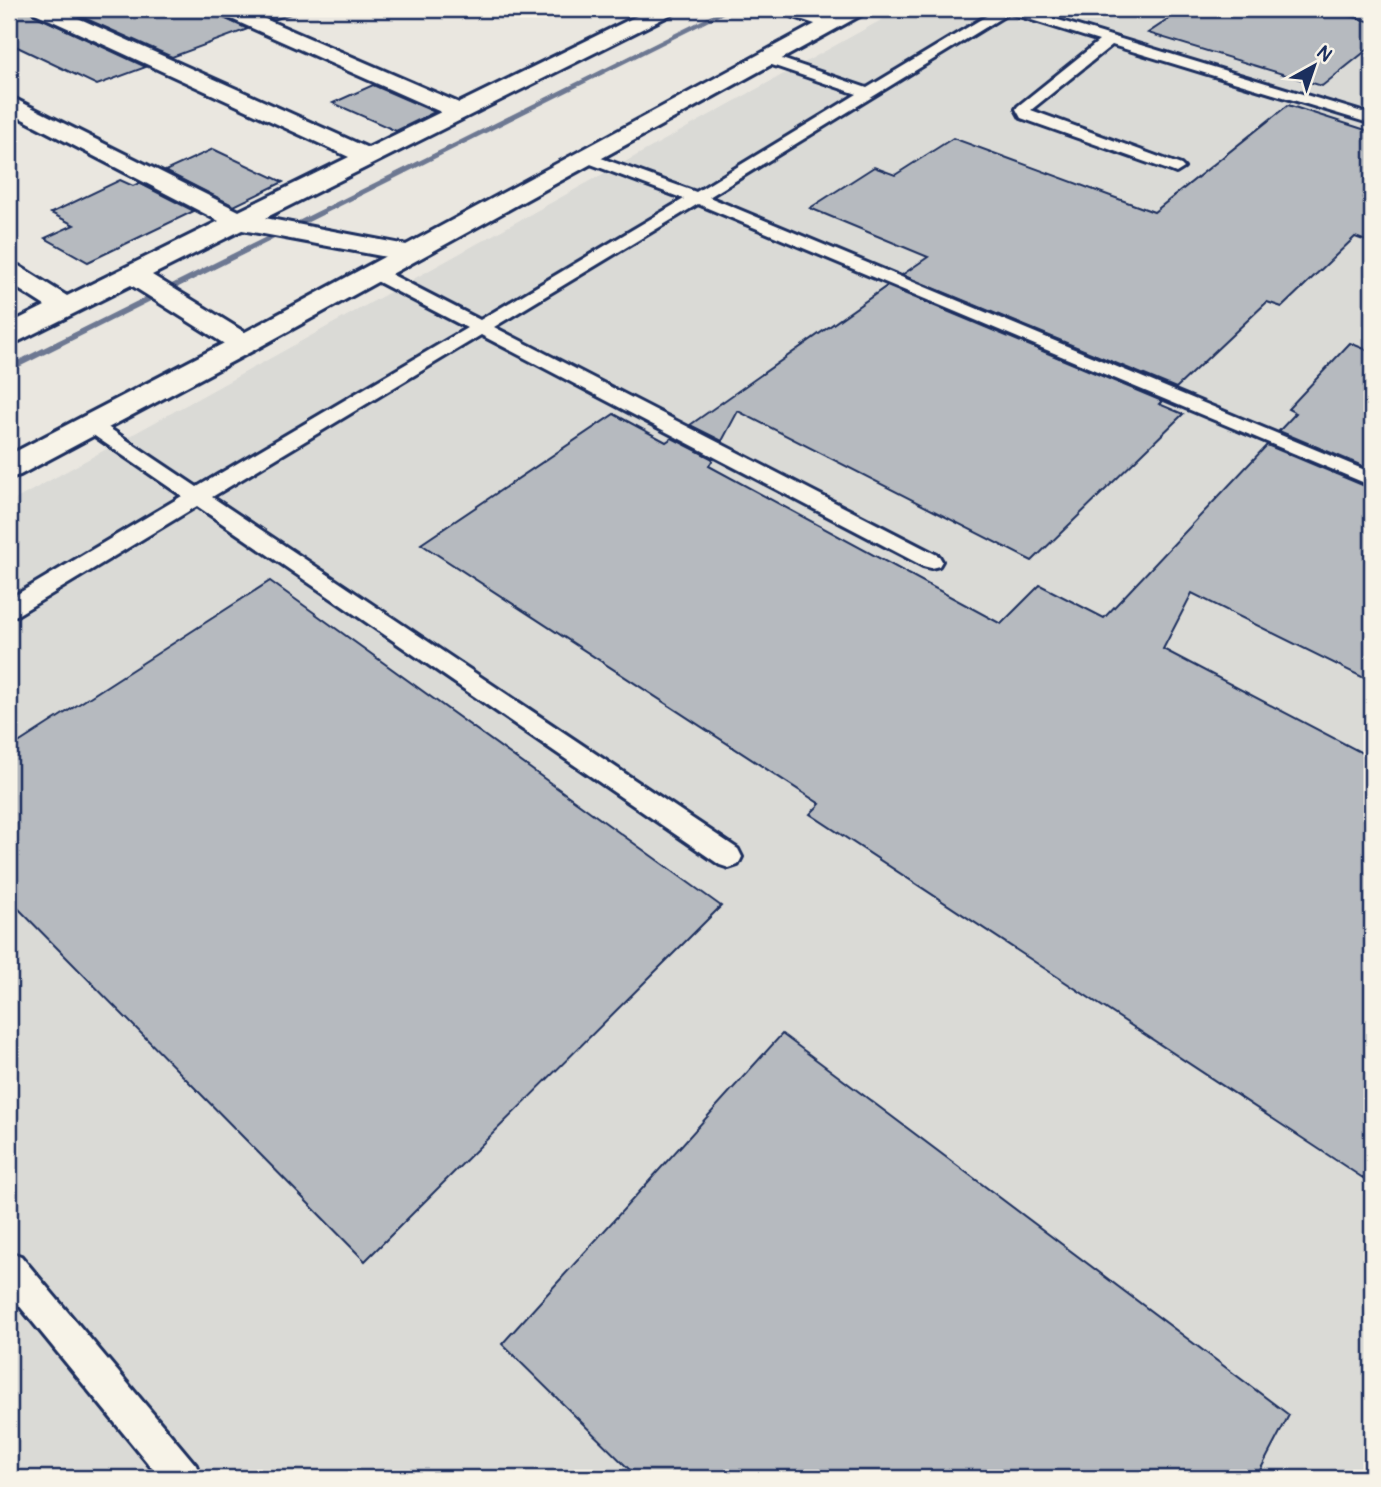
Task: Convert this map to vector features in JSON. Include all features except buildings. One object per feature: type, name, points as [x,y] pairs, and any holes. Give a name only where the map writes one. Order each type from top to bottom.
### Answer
[{"type":"street","points":[[42,9],[366,156]]},
{"type":"street","points":[[225,9],[457,111]]},
{"type":"street","points":[[9,335],[66,307],[150,286],[238,221],[667,9]]},
{"type":"street","points":[[789,9],[831,23]]},
{"type":"street","points":[[9,468],[244,344],[858,9]]},
{"type":"street","points":[[9,103],[238,221],[408,253]]},
{"type":"street","points":[[9,272],[66,307]]},
{"type":"street","points":[[150,286],[244,344]]},
{"type":"lane","points":[[9,610],[1008,9],[1372,120]]},
{"type":"lane","points":[[1110,40],[1023,109],[1026,115],[1176,168]]},
{"type":"lane","points":[[768,59],[868,93]]},
{"type":"lane","points":[[585,158],[697,198],[1372,480]]},
{"type":"lane","points":[[373,272],[932,561]]},
{"type":"lane","points":[[90,424],[729,857]]},
{"type":"lane","points":[[9,1268],[183,1478]]},
{"type":"shaded area","points":[[901,9],[1372,9],[1372,1478],[9,1478],[9,503]]},
{"type":"waterway","points":[[9,369],[729,9]]}]
